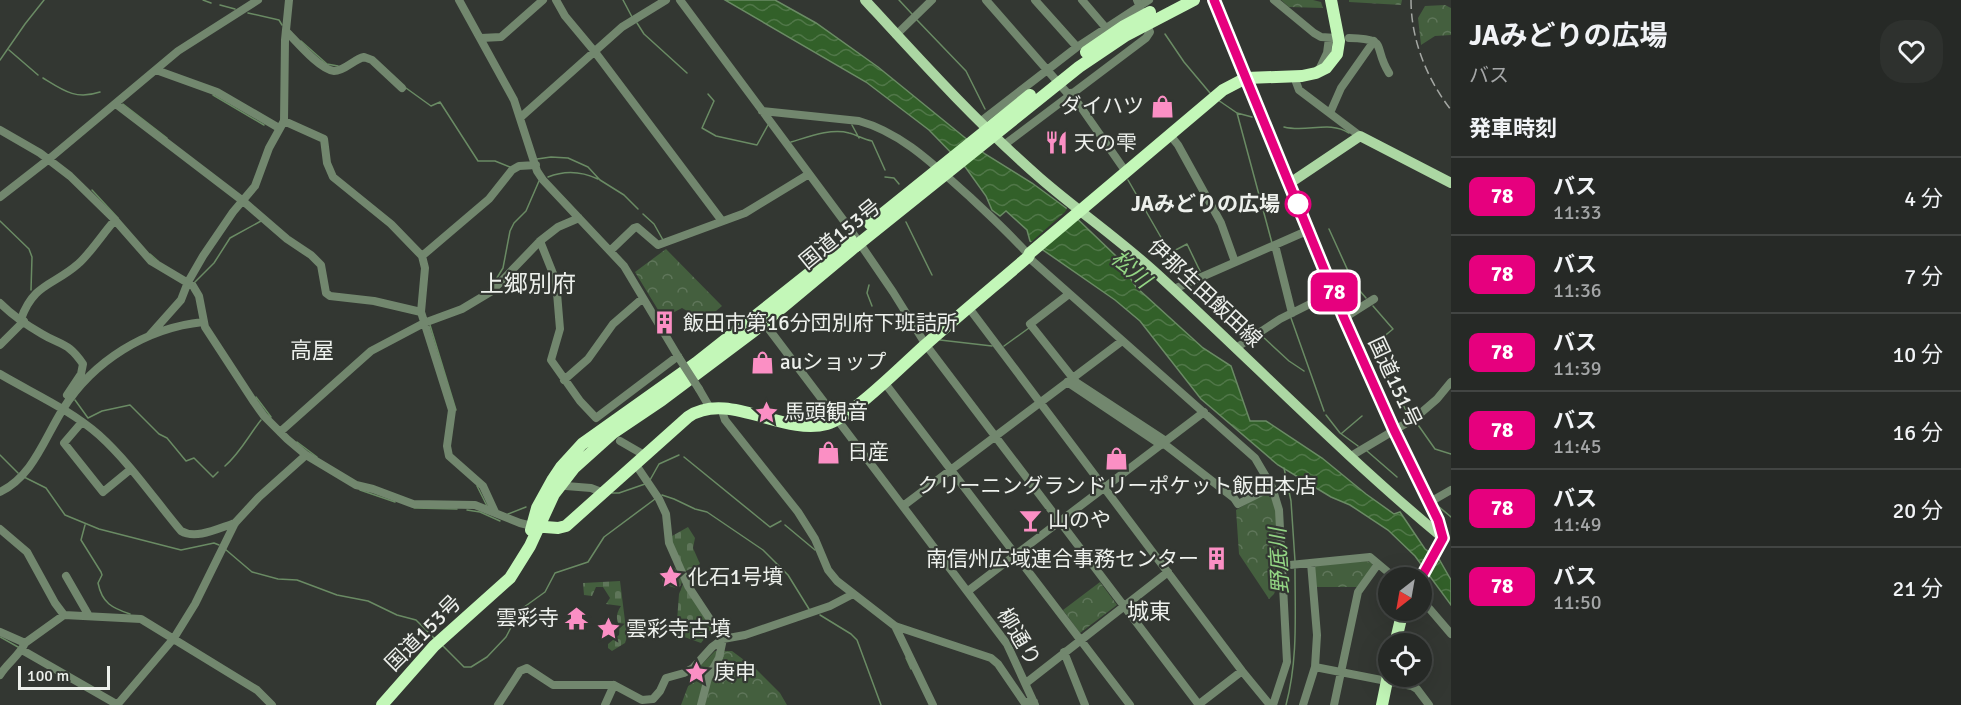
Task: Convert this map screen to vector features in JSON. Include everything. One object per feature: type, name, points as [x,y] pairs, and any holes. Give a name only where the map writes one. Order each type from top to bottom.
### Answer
[{"type":"highway","name":"国道153号","points":[[382,705],[435,646],[494,591],[519,558],[536,526],[537,508],[553,479],[582,444],[761,319],[998,120],[1104,39],[1134,20],[1174,0]]},
{"type":"highway","name":"国道153号","points":[[853,243],[1079,67],[1125,36],[1194,0]]},
{"type":"highway","name":"国道151号","points":[[1214,0],[1245,81],[1290,183],[1344,318],[1394,430],[1430,502],[1444,543]]},
{"type":"highway","points":[[536,526],[558,528],[566,526],[695,412],[710,408],[803,425],[825,425],[837,420],[969,309],[1077,212],[1214,97],[1245,81],[1302,76],[1318,72],[1329,65],[1339,46],[1339,33],[1331,0]]},
{"type":"highway","points":[[1245,81],[1308,81],[1324,74],[1338,58],[1341,50],[1343,32],[1337,0]]},
{"type":"highway","points":[[1428,567],[1444,543]]},
{"type":"highway","points":[[1382,705],[1386,687]]},
{"type":"main road","name":"伊那生田飯田線","points":[[865,0],[896,35],[1004,145],[1077,212],[1130,250],[1174,289],[1444,543]]},
{"type":"main road","points":[[1290,183],[1360,136],[1451,183]]},
{"type":"street","points":[[0,197],[156,70],[198,38],[258,0]]},
{"type":"street","points":[[149,336],[181,300],[188,282],[233,212],[255,186],[269,148],[281,125],[289,0]]},
{"type":"street","points":[[459,0],[514,100],[543,180],[624,266],[710,408]]},
{"type":"street","points":[[481,38],[501,37],[543,0]]},
{"type":"street","points":[[556,0],[565,16],[595,52],[722,221]]},
{"type":"street","points":[[521,117],[622,27],[666,0]]},
{"type":"street","points":[[680,0],[857,238],[926,345],[1199,705],[1242,671]]},
{"type":"street","points":[[896,35],[932,0]]},
{"type":"street","points":[[986,0],[1046,71],[1070,94],[1126,172]]},
{"type":"street","points":[[1035,0],[1077,48]]},
{"type":"street","points":[[1082,0],[1106,28]]},
{"type":"street","points":[[980,122],[1138,3],[1149,0]]},
{"type":"street","points":[[1274,0],[1314,33],[1332,38],[1318,72]]},
{"type":"street","points":[[1004,145],[1146,38],[1150,32],[1138,3]]},
{"type":"street","points":[[286,31],[311,56],[327,68],[334,71],[364,57],[372,60],[402,88]]},
{"type":"street","points":[[1349,38],[1370,38],[1374,41],[1379,47],[1383,64],[1389,73]]},
{"type":"street","points":[[1329,113],[1341,88],[1374,41]]},
{"type":"street","points":[[156,70],[217,92],[281,125],[324,138],[327,164],[333,177],[391,224],[422,256],[425,268],[421,312],[452,410],[447,446],[449,456],[483,486],[495,512]]},
{"type":"street","points":[[1296,82],[1299,90],[1360,136]]},
{"type":"street","points":[[116,104],[319,262],[326,293],[330,296],[374,301],[421,312]]},
{"type":"street","points":[[762,111],[848,120],[873,125],[914,149],[933,163],[1002,227],[1069,294],[1255,458],[1272,487],[1279,510],[1284,566],[1287,662],[1272,705],[1242,671],[969,309]]},
{"type":"street","points":[[0,130],[49,159],[87,191],[151,261],[188,282],[197,292],[203,322],[254,402],[280,432],[306,455],[356,485],[413,504],[475,505],[513,520],[536,526]]},
{"type":"street","points":[[1170,135],[1178,145],[1221,223],[1235,262]]},
{"type":"street","points":[[422,256],[489,199],[512,170],[519,166],[536,165]]},
{"type":"street","points":[[610,251],[633,228],[637,227],[658,245],[745,213],[809,174]]},
{"type":"street","points":[[280,432],[371,351],[424,323],[462,309],[492,291],[540,241],[558,227],[579,218]]},
{"type":"street","points":[[0,345],[22,320],[27,303],[34,294],[79,264],[115,220]]},
{"type":"street","points":[[1174,289],[1309,230]]},
{"type":"street","points":[[540,241],[556,281],[560,329],[551,360],[580,401],[596,418],[679,357]]},
{"type":"street","points":[[1275,246],[1292,313]]},
{"type":"street","points":[[1236,348],[1292,313],[1334,292]]},
{"type":"street","points":[[1069,294],[1030,324],[1070,380],[1163,443],[1234,498],[1238,504],[1272,487]]},
{"type":"street","points":[[564,380],[588,359],[613,324],[643,298]]},
{"type":"street","points":[[1344,318],[1374,299]]},
{"type":"street","points":[[0,303],[43,335],[68,346],[83,364],[81,374],[72,386],[32,463],[23,475],[0,492]]},
{"type":"street","name":"柳通り","points":[[761,319],[1007,644],[1034,704]]},
{"type":"street","points":[[62,407],[80,384],[108,358],[161,330],[203,322]]},
{"type":"street","points":[[903,506],[1122,341]]},
{"type":"street","points":[[0,374],[62,407],[116,451],[181,531],[186,534],[198,534],[235,523]]},
{"type":"street","points":[[884,382],[1130,705]]},
{"type":"street","points":[[1351,456],[1415,418],[1437,399],[1451,382]]},
{"type":"street","points":[[724,410],[725,420],[798,512],[832,576],[895,626],[991,658],[998,664],[1024,702],[1034,704]]},
{"type":"street","points":[[968,591],[1204,412]]},
{"type":"street","points":[[82,422],[64,443],[103,492],[130,469]]},
{"type":"street","points":[[620,441],[646,456]]},
{"type":"street","points":[[0,632],[118,705],[174,638],[195,604],[235,523],[259,497],[306,455]]},
{"type":"street","points":[[636,465],[658,497],[666,517],[669,543],[684,579],[723,639],[719,658],[708,678],[701,705]]},
{"type":"street","points":[[566,486],[591,488],[604,493]]},
{"type":"street","points":[[1430,502],[1451,490]]},
{"type":"street","points":[[0,529],[27,552],[64,615]]},
{"type":"street","points":[[1284,566],[1370,557],[1382,567]]},
{"type":"street","points":[[1303,705],[1315,667],[1317,635],[1309,563]]},
{"type":"street","points":[[1334,705],[1358,592],[1378,564]]},
{"type":"street","points":[[1026,683],[1168,572]]},
{"type":"street","points":[[66,576],[89,616]]},
{"type":"street","points":[[498,705],[520,671],[527,668],[553,685],[614,684],[642,700],[653,699],[666,678],[693,668],[712,647],[723,639],[830,606],[853,594]]},
{"type":"street","points":[[1432,612],[1451,634]]},
{"type":"street","points":[[0,675],[23,646],[64,615],[141,619],[257,690],[272,705]]},
{"type":"street","points":[[895,626],[933,705]]},
{"type":"street","points":[[1064,652],[1085,705]]},
{"type":"street","points":[[1315,667],[1378,675]]},
{"type":"street","points":[[605,705],[614,684]]},
{"type":"street","points":[[1413,687],[1418,689],[1429,705]]},
{"type":"green space","points":[[1281,0],[1313,0],[1321,2],[1323,8],[1289,7]]},
{"type":"green space","points":[[1349,0],[1402,0],[1401,5],[1349,2]]},
{"type":"green space","points":[[1445,5],[1451,8],[1451,35],[1435,36],[1421,45],[1418,18],[1425,6]]},
{"type":"green space","points":[[666,249],[722,306],[704,321],[682,308],[663,318],[635,272]]},
{"type":"green space","points":[[1269,491],[1276,511],[1279,581],[1274,594],[1269,599],[1239,554],[1236,510]]},
{"type":"green space","points":[[688,527],[695,538],[693,548],[700,564],[684,572],[672,544],[672,536]]},
{"type":"green space","points":[[1367,561],[1372,563],[1373,568],[1359,587],[1315,587],[1315,564]]},
{"type":"green space","name":"化石1号墳","points":[[675,568],[682,582],[679,589],[662,584],[662,572]]},
{"type":"green space","points":[[620,581],[627,637],[625,643],[612,651],[608,648],[608,644],[619,635],[617,618],[621,606],[606,604],[610,598],[603,587],[596,587],[592,596],[584,595],[583,583]]},
{"type":"green space","points":[[1100,582],[1117,605],[1080,633],[1063,610]]},
{"type":"green space","points":[[683,584],[712,629],[701,643],[676,634],[679,594]]},
{"type":"green space","points":[[715,651],[732,651],[756,669],[780,693],[787,705],[681,705],[693,673]]},
{"type":"water","points":[[725,0],[775,0],[816,23],[878,67],[985,154],[1032,183],[1066,208],[1116,256],[1136,287],[1203,348],[1231,366],[1250,421],[1266,421],[1322,458],[1394,514],[1400,512],[1425,549],[1439,559],[1451,580],[1451,605],[1432,579],[1432,567],[1423,567],[1388,530],[1350,505],[1331,497],[1278,465],[1201,399],[1140,321],[1115,300],[1030,241],[1027,230],[1006,211],[1000,216],[992,210],[986,196],[966,168],[929,130],[866,82]]},
{"type":"pier","points":[[1068,206],[1077,217],[1039,252],[1029,244],[1065,212]]},
{"type":"waterway","points":[[0,60],[44,0]]},
{"type":"waterway","points":[[203,0],[211,3]]},
{"type":"waterway","points":[[623,0],[632,17]]},
{"type":"waterway","points":[[899,0],[912,14]]},
{"type":"waterway","points":[[220,5],[235,9]]},
{"type":"waterway","points":[[248,13],[279,20],[282,25]]},
{"type":"waterway","points":[[917,20],[966,71],[985,109]]},
{"type":"waterway","points":[[637,23],[644,34],[687,73]]},
{"type":"waterway","points":[[1165,34],[1184,62],[1210,93]]},
{"type":"waterway","points":[[301,41],[327,64],[338,66]]},
{"type":"waterway","points":[[9,50],[38,75]]},
{"type":"waterway","points":[[43,78],[77,95],[100,92]]},
{"type":"waterway","points":[[406,88],[431,106],[440,102],[478,161],[495,161],[510,167]]},
{"type":"waterway","points":[[708,94],[714,101],[702,128],[716,136],[757,145],[768,125]]},
{"type":"waterway","points":[[213,95],[264,125]]},
{"type":"waterway","points":[[1218,100],[1237,113],[1252,117]]},
{"type":"waterway","points":[[123,104],[167,138]]},
{"type":"waterway","points":[[1237,113],[1272,243]]},
{"type":"waterway","points":[[852,125],[859,138]]},
{"type":"waterway","points":[[1284,127],[1301,129],[1334,127],[1349,133]]},
{"type":"waterway","points":[[791,142],[827,132],[852,134],[872,141],[885,170]]},
{"type":"waterway","points":[[537,159],[568,158],[588,167],[600,180],[624,195],[638,209]]},
{"type":"waterway","points":[[548,177],[573,172],[598,179]]},
{"type":"waterway","points":[[885,177],[894,178],[899,184]]},
{"type":"waterway","points":[[1128,180],[1170,253],[1187,244],[1200,271]]},
{"type":"waterway","points":[[495,281],[503,268],[510,231],[514,223],[526,211],[539,181]]},
{"type":"waterway","points":[[92,190],[118,218]]},
{"type":"waterway","points":[[643,214],[654,224],[663,240]]},
{"type":"waterway","points":[[0,221],[29,249],[32,257],[31,290]]},
{"type":"waterway","points":[[194,283],[214,263],[230,238],[261,221]]},
{"type":"waterway","points":[[906,222],[932,275]]},
{"type":"waterway","points":[[1329,229],[1354,284],[1366,298]]},
{"type":"waterway","points":[[150,254],[158,261]]},
{"type":"waterway","points":[[1206,280],[1215,294],[1256,329]]},
{"type":"waterway","points":[[869,285],[867,293],[872,306]]},
{"type":"waterway","points":[[1373,306],[1393,329],[1376,343],[1387,366],[1389,382],[1409,415]]},
{"type":"waterway","points":[[1291,318],[1324,411]]},
{"type":"waterway","points":[[787,324],[810,320]]},
{"type":"waterway","points":[[430,325],[456,410]]},
{"type":"waterway","points":[[1004,346],[1029,328]]},
{"type":"waterway","points":[[1262,336],[1289,361],[1304,371]]},
{"type":"waterway","points":[[940,340],[992,346]]},
{"type":"waterway","points":[[256,397],[271,417]]},
{"type":"waterway","points":[[75,400],[88,418],[102,411],[130,405],[159,434],[167,438],[186,461],[194,458],[213,477],[218,472]]},
{"type":"waterway","points":[[1326,415],[1340,433],[1358,446]]},
{"type":"waterway","points":[[1342,433],[1362,416]]},
{"type":"waterway","points":[[225,466],[240,450],[261,420]]},
{"type":"waterway","points":[[1416,422],[1435,449],[1451,454]]},
{"type":"waterway","points":[[297,442],[317,457]]},
{"type":"waterway","points":[[1367,451],[1397,477]]},
{"type":"waterway","points":[[0,455],[18,473]]},
{"type":"waterway","points":[[650,480],[659,464],[679,455]]},
{"type":"waterway","points":[[684,457],[770,527],[781,521]]},
{"type":"waterway","name":"野底川","points":[[1284,468],[1291,501],[1295,561]]},
{"type":"waterway","points":[[24,477],[46,488],[65,515],[99,529],[181,550],[214,543],[219,545]]},
{"type":"waterway","points":[[612,493],[619,493],[645,484]]},
{"type":"waterway","points":[[477,486],[487,506]]},
{"type":"waterway","points":[[360,490],[395,502]]},
{"type":"waterway","points":[[662,495],[707,512],[763,550],[788,575],[809,609]]},
{"type":"waterway","points":[[443,646],[464,667],[471,667],[487,657],[506,637],[520,610],[545,592],[555,573],[588,562],[604,537],[655,499]]},
{"type":"waterway","points":[[1438,506],[1451,517]]},
{"type":"waterway","points":[[508,514],[526,507]]},
{"type":"waterway","points":[[414,508],[457,509]]},
{"type":"waterway","points":[[467,510],[480,512],[500,521]]},
{"type":"waterway","points":[[85,525],[81,540],[101,572],[98,583],[102,595],[113,607],[130,614]]},
{"type":"waterway","points":[[785,525],[815,550]]},
{"type":"waterway","points":[[225,549],[252,572],[278,579],[297,580],[337,595],[368,601],[397,615],[416,620],[434,638]]},
{"type":"waterway","name":"野底川","points":[[1286,705],[1294,654],[1295,569]]},
{"type":"waterway","points":[[820,615],[857,640],[881,705]]},
{"type":"waterway","points":[[0,637],[18,647]]},
{"type":"waterway","points":[[906,658],[911,669]]},
{"type":"railway","points":[[1411,0],[1414,30],[1422,58],[1442,98],[1451,110]]},
{"type":"bus line","name":"78","points":[[1214,0],[1344,318],[1394,430],[1438,520],[1443,538],[1427,567]]},
{"type":"place","name":"ダイハツ","points":[[1162,106]]},
{"type":"place","name":"天の雫","points":[[1056,143]]},
{"type":"place","name":"JAみどりの広場","points":[[1298,204]]},
{"type":"place","name":"飯田市第16分団別府下班詰所","points":[[665,323]]},
{"type":"place","name":"auショップ","points":[[762,362]]},
{"type":"place","name":"馬頭観音","points":[[766,412]]},
{"type":"place","name":"日産","points":[[829,452]]},
{"type":"place","name":"クリーニングランドリーポケット飯田本店","points":[[1117,458]]},
{"type":"place","name":"山のや","points":[[1030,520]]},
{"type":"place","name":"南信州広域連合事務センター","points":[[1217,559]]},
{"type":"place","name":"化石1号墳","points":[[670,577]]},
{"type":"place","name":"雲彩寺","points":[[577,618]]},
{"type":"place","name":"雲彩寺古墳","points":[[608,629]]},
{"type":"place","name":"庚申","points":[[696,672]]},
{"type":"district","name":"上郷別府","points":[[528,284]]},
{"type":"district","name":"高屋","points":[[312,350]]},
{"type":"district","name":"城東","points":[[1149,611]]},
{"type":"water label","name":"松川","points":[[1131,269]]}]
